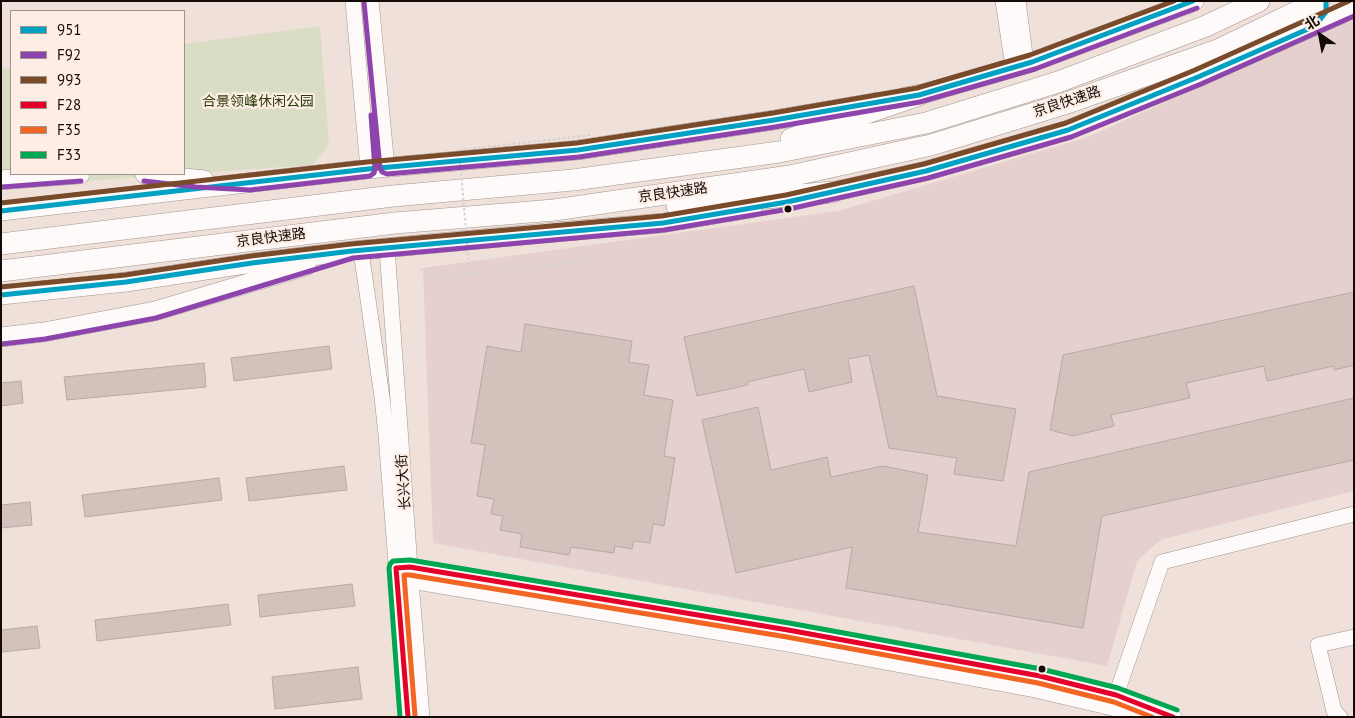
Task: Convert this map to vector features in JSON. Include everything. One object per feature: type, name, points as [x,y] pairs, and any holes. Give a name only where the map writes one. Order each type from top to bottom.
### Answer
[{"type":"highway","name":"京良快速路","points":[[1,244],[393,196],[573,180],[779,152],[926,123],[1058,82],[1206,26],[1259,1]]},
{"type":"highway","name":"京良快速路","points":[[1,271],[395,223],[554,210],[790,176],[931,145],[1064,104],[1218,50],[1319,1]]},
{"type":"highway","points":[[739,157],[919,95]]},
{"type":"highway","points":[[554,210],[593,211],[640,208],[833,192]]},
{"type":"main road","points":[[1,211],[378,168],[578,150],[774,120],[919,95],[1020,65],[1185,6],[1194,1]]},
{"type":"main road","points":[[1315,26],[1326,12],[1326,1]]},
{"type":"main road","points":[[1,295],[126,282],[252,263],[357,251],[663,223],[787,202],[926,171],[1068,130],[1198,77],[1354,7]]},
{"type":"main road","points":[[1,180],[67,175]]},
{"type":"main road","points":[[154,175],[196,180],[250,182]]},
{"type":"main road","points":[[1,337],[44,332],[156,311],[357,251]]},
{"type":"street","points":[[353,1],[378,168]]},
{"type":"street","points":[[371,1],[378,168]]},
{"type":"street","points":[[1004,1],[1020,65]]},
{"type":"street","points":[[1018,1],[1020,65]]},
{"type":"street","name":"长兴大街","points":[[387,248],[408,717]]},
{"type":"street","name":"长兴大街","points":[[357,251],[382,397],[422,717]]},
{"type":"street","points":[[1114,702],[1162,562],[1354,514]]},
{"type":"street","points":[[403,574],[798,632],[1040,676],[1114,702],[1174,717]]},
{"type":"street","points":[[1340,717],[1334,710],[1318,645],[1354,637]]},
{"type":"street","points":[[1114,702],[1137,717]]},
{"type":"path","points":[[470,274],[459,150],[590,135]]},
{"type":"path","points":[[420,269],[441,278],[601,259]]},
{"type":"shaded area","points":[[1354,17],[1354,491],[1160,540],[1137,561],[1107,666],[433,543],[423,268],[838,211],[1088,137]]},
{"type":"green space","name":"合景领峰休闲公园","points":[[320,26],[329,145],[312,165],[185,174],[185,44]]},
{"type":"green space","name":"合景领峰休闲公园","points":[[10,68],[10,175],[171,175],[1,187],[1,69]]},
{"type":"building","points":[[914,286],[937,396],[1016,409],[1003,481],[954,474],[957,458],[889,448],[869,355],[848,359],[852,382],[809,392],[804,369],[747,382],[748,385],[697,396],[684,337]]},
{"type":"building","points":[[1354,292],[1354,365],[1334,370],[1334,366],[1267,381],[1264,366],[1186,383],[1190,398],[1111,415],[1114,426],[1073,436],[1050,430],[1063,355]]},
{"type":"building","points":[[525,324],[632,341],[629,362],[649,365],[644,395],[673,400],[664,456],[675,458],[664,526],[653,524],[650,543],[634,541],[632,549],[615,546],[614,553],[571,547],[569,555],[520,547],[522,534],[500,530],[503,516],[491,514],[494,499],[477,496],[485,445],[471,443],[487,346],[521,352]]},
{"type":"building","points":[[329,346],[332,369],[234,381],[231,358]]},
{"type":"building","points":[[204,363],[206,387],[67,400],[64,377]]},
{"type":"building","points":[[21,381],[23,403],[1,406],[1,383]]},
{"type":"building","points":[[1354,398],[1354,460],[1102,516],[1083,628],[846,588],[852,547],[736,573],[702,420],[758,407],[771,470],[827,457],[831,477],[883,466],[928,475],[918,532],[1016,546],[1029,472]]},
{"type":"building","points":[[344,466],[347,490],[249,501],[246,478]]},
{"type":"building","points":[[219,478],[222,500],[85,517],[82,495]]},
{"type":"building","points":[[30,502],[32,525],[1,528],[1,505]]},
{"type":"building","points":[[352,584],[355,606],[260,617],[258,595]]},
{"type":"building","points":[[228,604],[231,625],[97,641],[95,620]]},
{"type":"building","points":[[37,626],[40,648],[1,652],[1,630]]},
{"type":"building","points":[[358,667],[362,699],[275,709],[272,677]]},
{"type":"transit line","name":"993","points":[[1,203],[367,162],[577,143],[773,113],[917,88],[1030,55],[1174,1]]},
{"type":"transit line","name":"951","points":[[1,211],[368,169],[578,150],[774,120],[919,95],[1032,62],[1193,1]]},
{"type":"transit line","name":"951","points":[[1,295],[126,282],[252,263],[352,251],[663,223],[787,202],[926,171],[1068,130],[1198,77],[1315,26],[1326,12],[1326,1]]},
{"type":"transit line","name":"993","points":[[1,287],[125,275],[251,256],[351,244],[662,216],[786,195],[924,164],[1066,123],[1195,70],[1349,1]]},
{"type":"transit line","name":"F92","points":[[364,2],[380,168],[382,172],[387,174],[579,157],[775,127],[920,102],[1035,69],[1197,8]]},
{"type":"transit line","name":"F92","points":[[2,344],[45,339],[156,318],[353,258],[664,230],[789,209],[928,178],[1071,137],[1201,84],[1354,16]]},
{"type":"transit line","name":"F92","points":[[144,181],[196,187],[250,190],[370,176],[374,173],[375,169],[371,115]]},
{"type":"transit line","name":"F92","points":[[2,187],[81,181]]},
{"type":"transit line","name":"F33","points":[[400,717],[389,568],[393,561],[410,560],[789,623],[1041,669],[1118,688],[1177,710]]},
{"type":"transit line","name":"F28","points":[[408,717],[396,568],[410,567],[788,630],[1040,676],[1116,695],[1173,717]]},
{"type":"transit line","name":"F35","points":[[415,716],[404,575],[787,637],[1038,683],[1114,702],[1152,717]]}]
